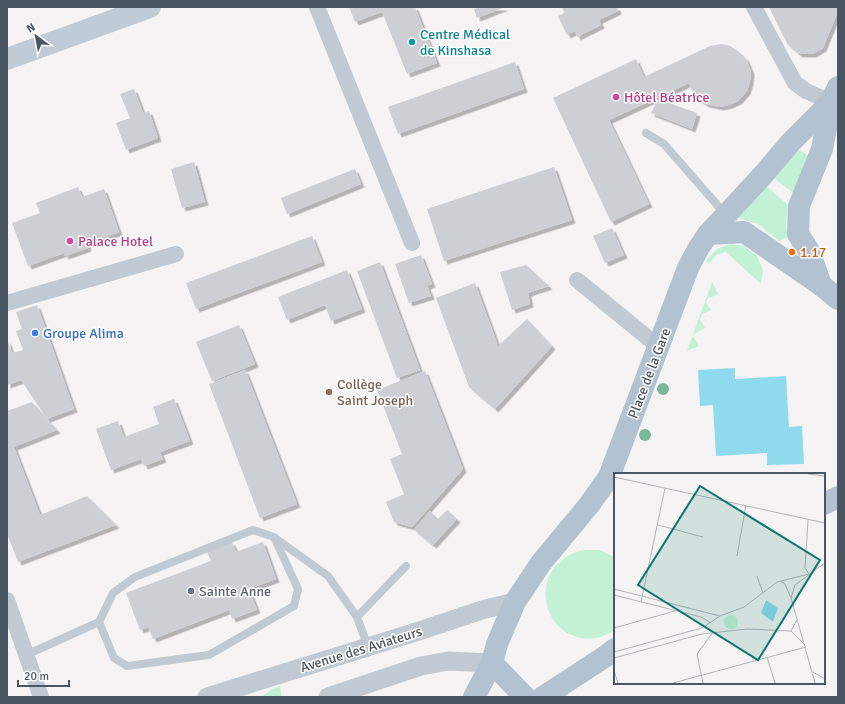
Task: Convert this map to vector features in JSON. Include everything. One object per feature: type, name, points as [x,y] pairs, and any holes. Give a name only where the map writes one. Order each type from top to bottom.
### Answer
[{"type":"main road","points":[[7,59],[150,7]]},
{"type":"main road","points":[[821,285],[809,251],[798,234],[799,206],[822,148],[835,95]]},
{"type":"main road","name":"Place de la Gare","points":[[474,697],[492,663],[497,644],[515,602],[541,563],[589,505],[609,477],[688,268],[698,249],[708,234],[835,95]]},
{"type":"main road","points":[[708,234],[744,232],[821,285],[838,299]]},
{"type":"main road","points":[[825,504],[838,497]]},
{"type":"main road","points":[[543,697],[614,650]]},
{"type":"main road","points":[[492,663],[525,697]]},
{"type":"street","points":[[317,7],[412,243]]},
{"type":"street","points":[[754,7],[795,83],[806,91],[835,95]]},
{"type":"street","points":[[7,303],[176,254]]},
{"type":"street","points":[[577,280],[658,347]]},
{"type":"street","points":[[7,600],[41,697]]},
{"type":"street","name":"Avenue des Aviateurs","points":[[207,697],[485,609],[515,602]]},
{"type":"street","points":[[328,697],[421,666],[448,661],[492,663]]},
{"type":"lane","points":[[646,133],[664,144],[726,215]]},
{"type":"lane","points":[[26,655],[99,622],[113,593],[135,577],[253,530],[274,537],[328,576],[357,618],[368,647]]},
{"type":"lane","points":[[99,622],[114,658],[127,666],[209,655],[294,606],[298,589],[274,537]]},
{"type":"lane","points":[[357,618],[406,566]]},
{"type":"green space","points":[[800,150],[806,154],[808,159],[794,194],[772,176],[795,152]]},
{"type":"green space","points":[[764,184],[788,205],[786,227],[788,237],[779,241],[758,224],[735,217]]},
{"type":"green space","points":[[730,244],[744,246],[757,256],[763,270],[761,284],[726,252],[716,255],[709,264],[706,261],[717,249]]},
{"type":"green space","points":[[712,282],[718,294],[707,299],[706,302],[711,310],[702,314],[700,319],[705,328],[693,336],[699,346],[687,351]]},
{"type":"green space","points":[[583,550],[599,550],[614,557],[614,630],[601,637],[581,638],[565,632],[554,620],[547,605],[546,588],[551,572],[563,559]]},
{"type":"green space","points":[[280,686],[282,697],[262,697],[272,689]]},
{"type":"water","points":[[735,368],[735,379],[786,376],[789,427],[802,426],[804,464],[767,465],[767,453],[716,456],[713,405],[700,406],[698,370]]},
{"type":"building","name":"Centre Médical de Kinshasa","points":[[349,7],[415,7],[437,63],[407,74],[382,12],[355,22]]},
{"type":"building","points":[[480,7],[505,7],[477,18],[474,9]]},
{"type":"building","points":[[562,7],[617,7],[618,11],[599,20],[601,25],[577,37],[575,31],[567,35],[558,16],[564,13]]},
{"type":"building","points":[[769,7],[838,7],[838,11],[823,48],[813,54],[799,54],[787,44]]},
{"type":"building","points":[[721,44],[730,46],[738,51],[746,59],[751,71],[747,91],[738,101],[720,107],[706,104],[698,99],[692,91],[689,83],[609,120],[649,204],[611,222],[553,98],[636,59],[644,77],[710,46]]},
{"type":"building","points":[[515,62],[524,89],[398,134],[388,107]]},
{"type":"building","points":[[134,89],[143,113],[149,111],[158,138],[126,150],[116,123],[130,118],[120,94]]},
{"type":"building","points":[[658,99],[697,113],[692,129],[651,113]]},
{"type":"building","points":[[194,162],[205,202],[182,208],[171,169]]},
{"type":"building","points":[[554,167],[572,220],[444,261],[427,209]]},
{"type":"building","points":[[355,169],[361,184],[287,214],[281,198]]},
{"type":"building","points":[[78,187],[82,197],[104,189],[119,232],[87,244],[88,248],[65,256],[64,253],[28,266],[12,223],[40,213],[36,203]]},
{"type":"building","points":[[612,228],[624,255],[605,263],[593,236]]},
{"type":"building","points":[[312,236],[322,262],[196,309],[186,283]]},
{"type":"building","points":[[421,255],[432,284],[427,286],[431,296],[409,303],[395,264]]},
{"type":"building","points":[[380,262],[420,370],[397,378],[357,271]]},
{"type":"building","points":[[526,265],[549,286],[528,293],[530,304],[512,310],[500,272]]},
{"type":"building","points":[[347,270],[362,309],[331,321],[325,305],[287,320],[278,297]]},
{"type":"building","points":[[475,283],[498,346],[527,319],[552,346],[495,409],[469,387],[436,298]]},
{"type":"building","points":[[37,305],[74,409],[47,419],[21,380],[7,385],[7,339],[12,353],[23,350],[16,331],[22,329],[16,312]]},
{"type":"building","points":[[239,325],[255,364],[212,381],[196,342]]},
{"type":"building","points":[[245,370],[297,504],[260,518],[209,384]]},
{"type":"building","points":[[425,371],[463,469],[412,527],[394,522],[386,502],[404,494],[390,459],[402,454],[377,390]]},
{"type":"building","points":[[174,399],[190,441],[160,452],[163,459],[144,466],[141,459],[111,470],[96,429],[118,421],[124,437],[159,424],[153,407]]},
{"type":"building","points":[[32,402],[57,430],[14,447],[40,515],[87,496],[116,525],[18,562],[7,534],[7,411]]},
{"type":"building","points":[[447,510],[457,519],[433,545],[414,530],[430,511],[438,519]]},
{"type":"building","name":"Sainte Anne","points":[[232,542],[236,552],[263,542],[276,579],[249,589],[257,610],[232,619],[229,610],[153,639],[148,627],[140,630],[126,593],[211,561],[207,552]]},
{"type":"place","name":"Centre Médical de Kinshasa","points":[[412,42]]},
{"type":"place","name":"Hôtel Béatrice","points":[[616,97]]},
{"type":"place","name":"Palace Hotel","points":[[70,241]]},
{"type":"place","name":"1.17","points":[[792,252]]},
{"type":"place","name":"Groupe Alima","points":[[35,333]]},
{"type":"place","name":"Collège Saint Joseph","points":[[329,392]]},
{"type":"place","name":"Sainte Anne","points":[[191,591]]}]
